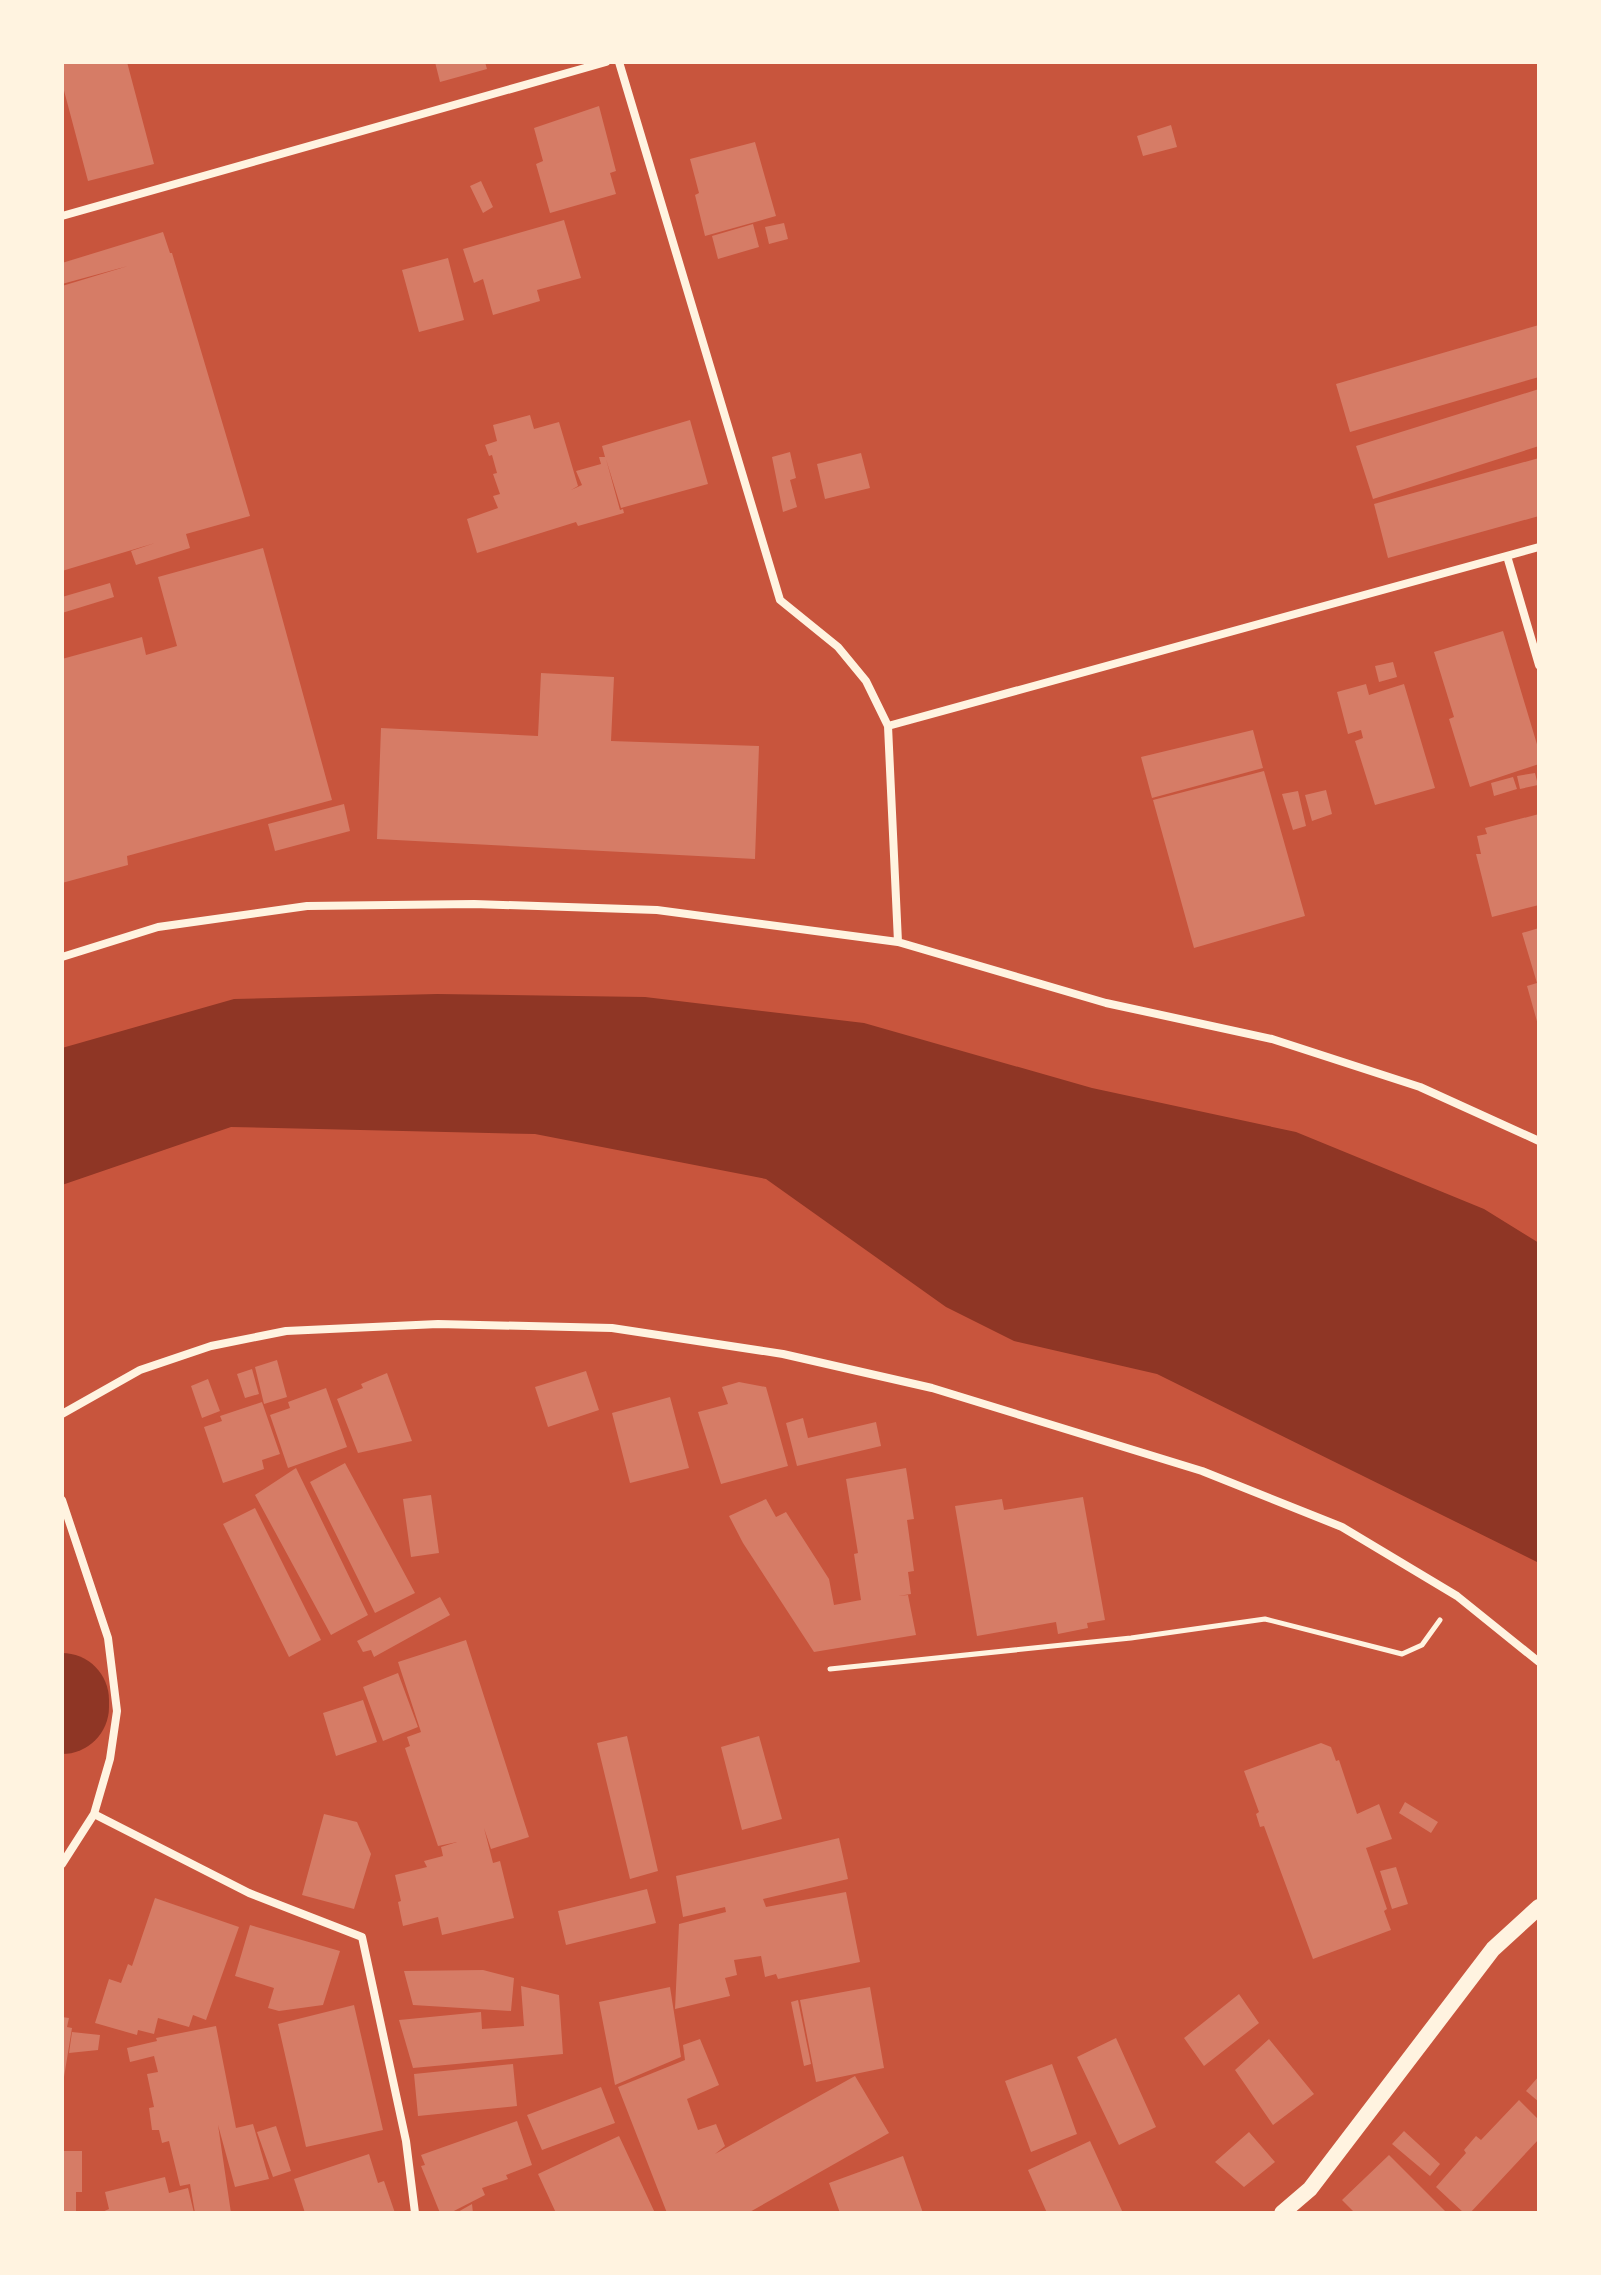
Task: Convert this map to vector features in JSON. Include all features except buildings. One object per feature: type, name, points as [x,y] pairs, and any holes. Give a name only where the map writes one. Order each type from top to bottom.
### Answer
[{"type":"main road","points":[[1282,2213],[1310,2189],[1493,1949],[1539,1907]]},
{"type":"street","points":[[62,216],[606,62]]},
{"type":"street","points":[[619,62],[780,600],[838,647],[866,681],[888,726],[898,942]]},
{"type":"street","points":[[888,726],[1539,547]]},
{"type":"street","points":[[1507,556],[1539,665]]},
{"type":"street","points":[[62,957],[158,927],[307,906],[474,904],[657,910],[898,942],[1106,1003],[1272,1039],[1420,1087],[1539,1141]]},
{"type":"street","points":[[62,1414],[140,1370],[211,1346],[286,1331],[438,1324],[612,1328],[783,1354],[932,1388],[1202,1471],[1342,1527],[1457,1596],[1539,1662]]},
{"type":"street","points":[[62,1500],[108,1638],[117,1711],[110,1759],[94,1814],[62,1864]]},
{"type":"street","points":[[94,1814],[249,1893],[362,1937],[406,2141],[415,2213]]},
{"type":"path","points":[[830,1669],[1131,1638],[1265,1619],[1402,1654],[1422,1645],[1457,1596]]},
{"type":"shaded area","points":[[437,994],[645,997],[864,1023],[1092,1088],[1296,1132],[1484,1209],[1539,1243],[1539,1563],[1157,1374],[1014,1341],[946,1307],[766,1179],[535,1134],[231,1127],[62,1185],[62,1048],[234,999]]},
{"type":"waterway","points":[[62,1700],[62,1707]]}]
